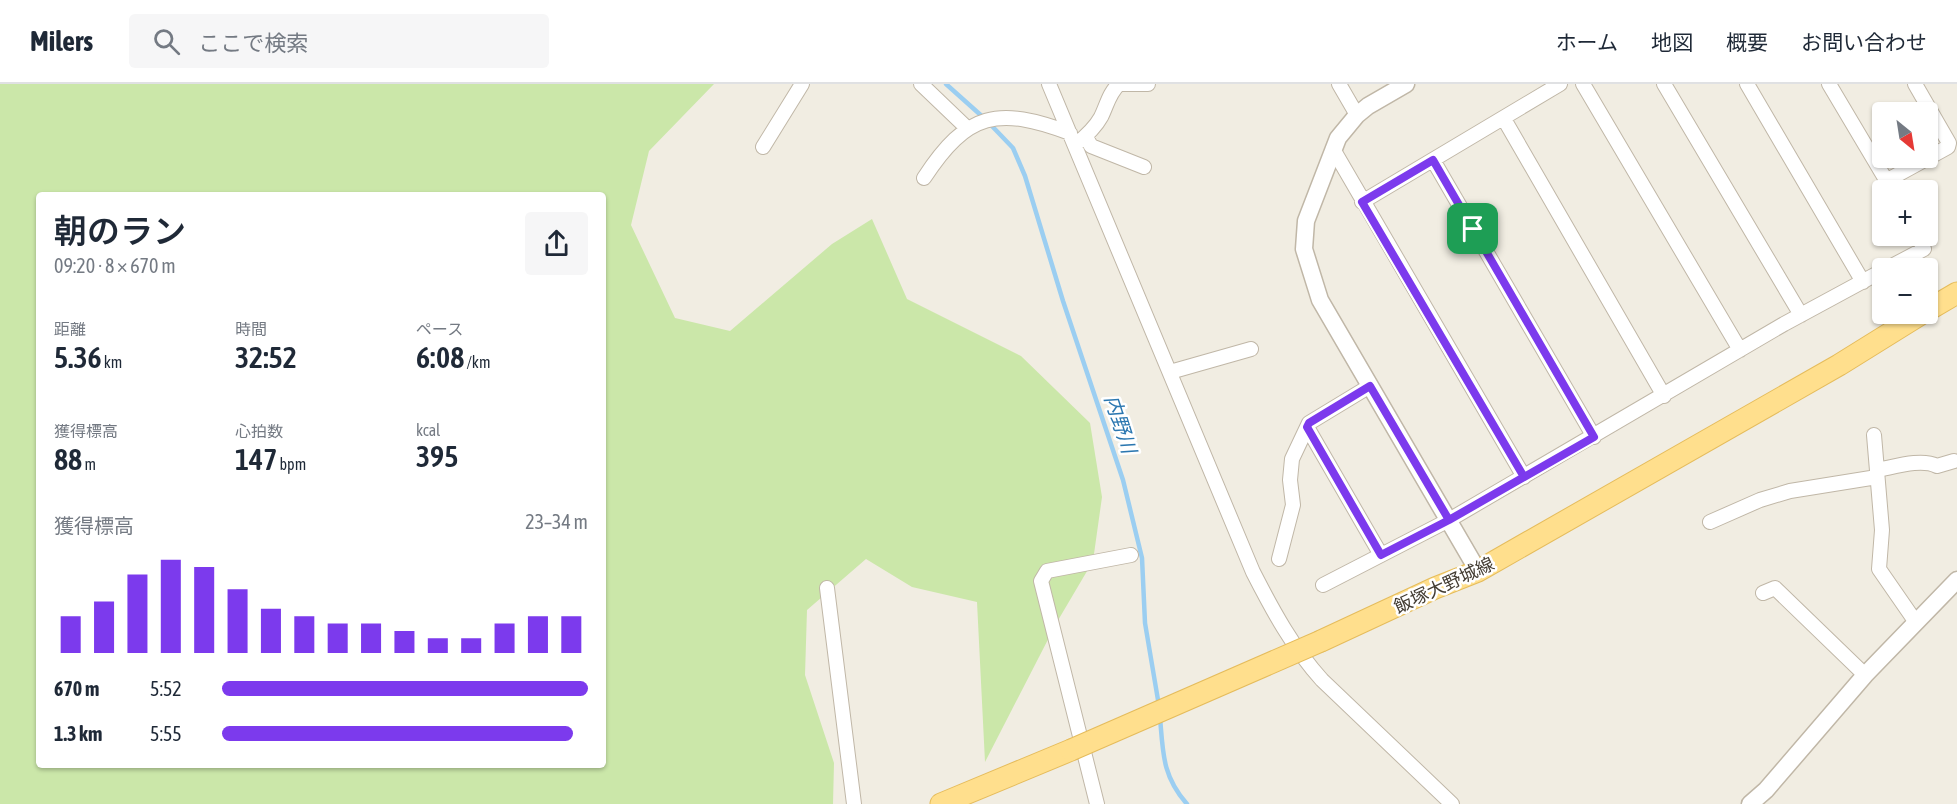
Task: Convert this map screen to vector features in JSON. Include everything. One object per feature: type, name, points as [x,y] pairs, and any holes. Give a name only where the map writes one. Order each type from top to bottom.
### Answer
[{"type":"main road","points":[[1938,304],[1957,293]]},
{"type":"main road","name":"飯塚大野城線","points":[[941,804],[1071,750],[1478,571],[1839,365],[1905,324]]},
{"type":"street","points":[[763,147],[801,84]]},
{"type":"street","points":[[921,84],[971,126]]},
{"type":"street","points":[[1049,84],[1077,138],[1253,573],[1279,621],[1307,663],[1322,680],[1452,804]]},
{"type":"street","points":[[1077,138],[1100,119],[1110,92],[1120,84],[1148,84]]},
{"type":"street","points":[[1339,84],[1357,115]]},
{"type":"street","points":[[1406,84],[1357,115],[1333,150],[1306,221],[1304,249],[1320,300],[1478,571]]},
{"type":"street","points":[[1362,202],[1560,84]]},
{"type":"street","points":[[1583,84],[1740,350]]},
{"type":"street","points":[[1664,84],[1801,315]]},
{"type":"street","points":[[1747,84],[1863,282]]},
{"type":"street","points":[[1829,84],[1885,180]]},
{"type":"street","points":[[1898,180],[1948,147],[1949,143],[1915,84]]},
{"type":"street","points":[[924,178],[941,152],[971,126],[1006,117],[1032,119],[1144,167]]},
{"type":"street","points":[[1504,119],[1664,396]]},
{"type":"street","points":[[1333,150],[1524,477]]},
{"type":"street","points":[[1433,160],[1594,437]]},
{"type":"street","points":[[1907,258],[1924,249],[1922,246]]},
{"type":"street","points":[[1323,585],[1449,520],[1740,350],[1872,277]]},
{"type":"street","points":[[1170,372],[1251,349]]},
{"type":"street","points":[[1279,559],[1293,505],[1290,480],[1292,459],[1309,423],[1370,386]]},
{"type":"street","points":[[1307,427],[1381,555]]},
{"type":"street","points":[[1874,435],[1882,530],[1879,569],[1915,621]]},
{"type":"street","points":[[1710,522],[1760,500],[1790,491],[1919,464],[1931,463],[1937,466],[1954,461]]},
{"type":"street","points":[[1097,804],[1041,581],[1047,571],[1131,555]]},
{"type":"street","points":[[1750,804],[1766,790],[1865,675],[1957,580]]},
{"type":"street","points":[[827,588],[854,804]]},
{"type":"street","points":[[1763,593],[1775,588],[1781,591],[1796,610],[1865,675]]},
{"type":"green space","points":[[0,84],[714,84],[649,151],[631,225],[675,318],[730,331],[832,244],[872,219],[907,299],[1021,356],[1090,423],[1102,497],[1093,561],[1057,622],[985,762],[977,602],[912,587],[866,559],[807,610],[805,675],[834,763],[833,804],[0,804]]},
{"type":"waterway","name":"内野川","points":[[946,84],[984,118]]},
{"type":"waterway","name":"内野川","points":[[990,124],[1013,148],[1025,176],[1063,301],[1123,480],[1142,558],[1145,623],[1159,706]]},
{"type":"waterway","name":"内野川","points":[[1160,717],[1163,753],[1168,773],[1187,804]]},
{"type":"route","points":[[1473,229],[1433,160],[1362,202],[1524,477],[1449,520],[1370,386],[1309,423],[1307,427],[1381,555],[1449,520],[1594,437],[1473,229]]}]
